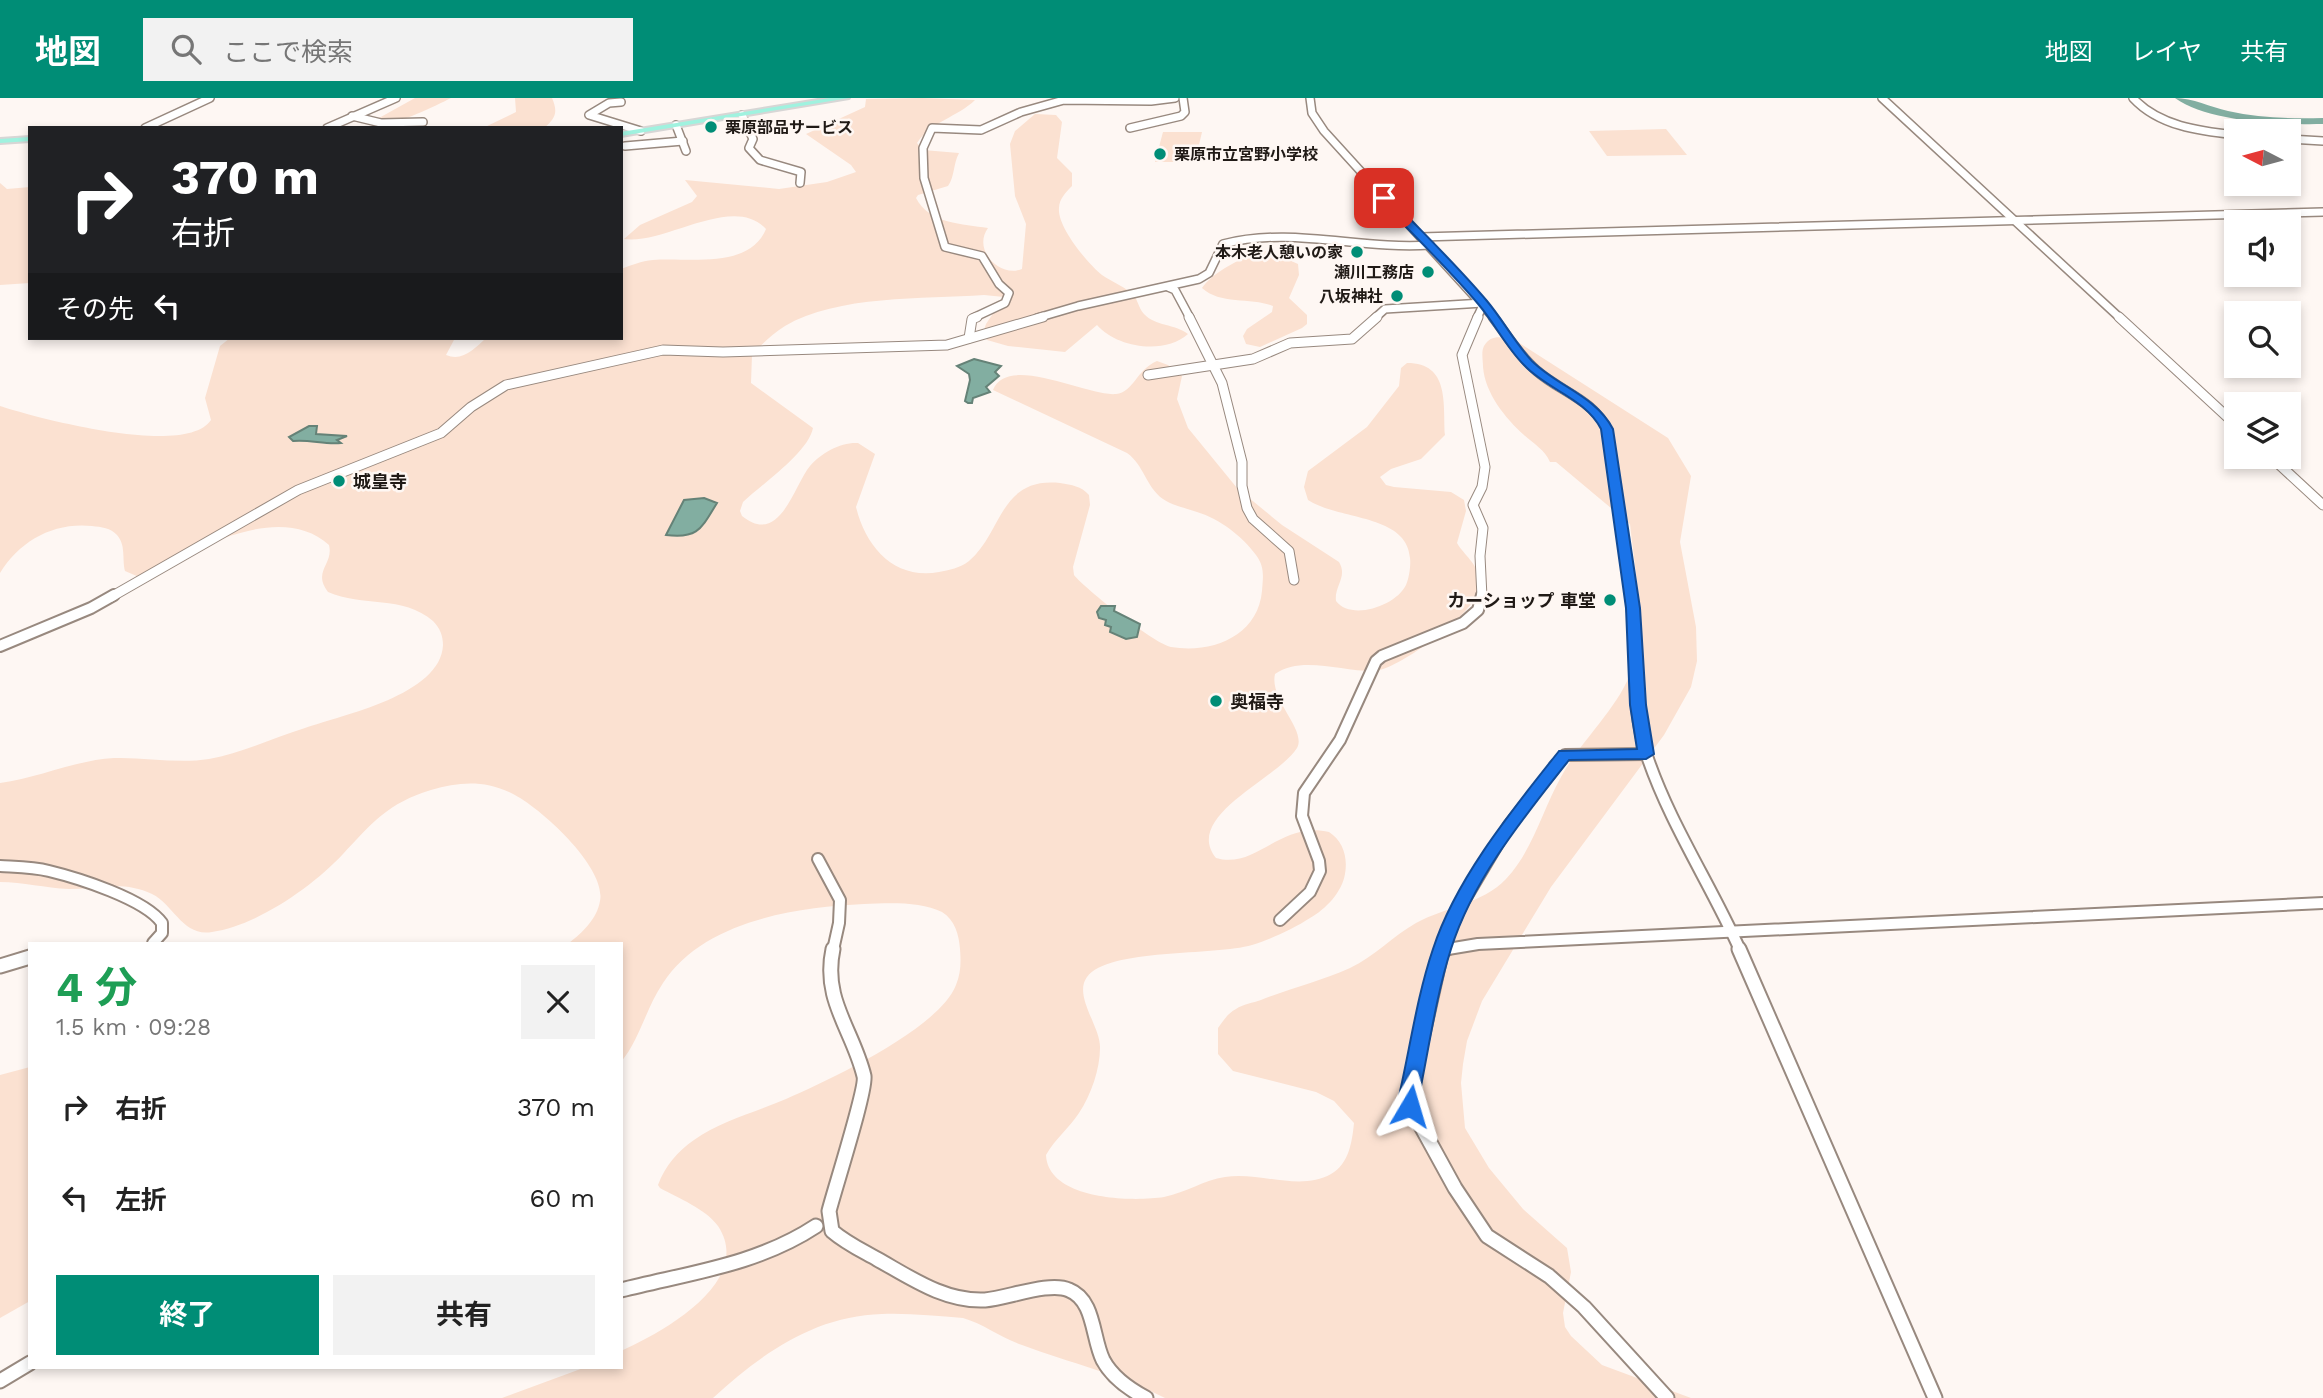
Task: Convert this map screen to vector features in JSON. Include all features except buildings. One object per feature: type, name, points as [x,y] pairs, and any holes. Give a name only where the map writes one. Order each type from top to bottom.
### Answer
[{"type":"main road","points":[[623,134],[845,98]]},
{"type":"main road","points":[[0,141],[28,139]]},
{"type":"street","points":[[149,126],[210,98]]},
{"type":"street","points":[[331,126],[396,98]]},
{"type":"street","points":[[969,338],[972,319],[1005,303],[1009,293],[999,284],[982,256],[945,247],[924,178],[923,148],[932,128],[981,130],[1037,106],[1063,100],[1151,101],[1175,98]]},
{"type":"street","points":[[1130,128],[1181,116],[1185,112],[1183,98]]},
{"type":"street","points":[[1310,98],[1312,113],[1324,131],[1483,304],[1526,361],[1539,373],[1587,403],[1601,417],[1607,429],[1633,608],[1638,705],[1646,754],[1673,816],[1732,932],[1935,1398]]},
{"type":"street","points":[[1882,98],[2224,414]]},
{"type":"street","points":[[2133,98],[2140,107],[2180,125],[2224,134]]},
{"type":"street","points":[[621,102],[609,103],[589,115],[641,131]]},
{"type":"street","points":[[742,115],[753,139],[749,148],[760,160],[801,172],[800,183]]},
{"type":"street","points":[[352,116],[381,123],[423,122]]},
{"type":"street","points":[[676,125],[686,150]]},
{"type":"street","points":[[2301,140],[2323,141]]},
{"type":"street","points":[[624,150],[683,141]]},
{"type":"street","points":[[0,646],[102,602],[298,490],[424,442],[441,433],[471,407],[506,385],[663,350],[737,352],[947,345],[1078,306],[1199,279],[1209,272],[1223,244],[1249,238],[1312,238],[1395,246],[1425,241],[2323,212]]},
{"type":"street","points":[[1168,287],[1175,290],[1222,383],[1242,462],[1242,486],[1247,508],[1253,519],[1289,551],[1294,580]]},
{"type":"street","points":[[1148,375],[1253,359],[1290,343],[1352,339],[1385,309],[1483,304]]},
{"type":"street","points":[[1280,920],[1310,891],[1319,875],[1316,856],[1300,808],[1304,793],[1341,739],[1376,661],[1382,656],[1462,624],[1475,615],[1481,603],[1480,556],[1483,535],[1474,502],[1482,487],[1485,467],[1462,355],[1483,304]]},
{"type":"street","points":[[2284,469],[2323,505]]},
{"type":"street","points":[[1646,754],[1565,755],[1509,825],[1461,906],[1442,949],[1409,1096],[1410,1106],[1455,1188],[1487,1236],[1558,1284],[1584,1307],[1667,1398]]},
{"type":"street","points":[[817,859],[840,900],[839,923],[830,963],[831,992],[865,1079],[829,1211],[832,1231],[845,1242],[940,1293],[958,1299],[983,1300],[1060,1287],[1072,1290],[1087,1310],[1100,1355],[1107,1366],[1130,1389],[1146,1398]]},
{"type":"street","points":[[0,866],[38,869],[59,874],[146,909],[158,917],[163,927],[162,933],[154,942]]},
{"type":"street","points":[[1442,949],[1457,945],[2323,903]]},
{"type":"street","points":[[0,966],[28,958]]},
{"type":"street","points":[[623,1289],[756,1256],[799,1239],[816,1226]]},
{"type":"street","points":[[0,1381],[28,1364]]},
{"type":"shaded area","points":[[415,98],[451,98],[399,121],[370,123]]},
{"type":"shaded area","points":[[515,98],[552,98],[555,107],[553,118],[546,126],[487,126],[516,112]]},
{"type":"shaded area","points":[[866,99],[975,100],[929,130],[917,143],[923,150],[959,153],[948,186],[918,195],[916,198],[922,207],[938,218],[988,228],[983,245],[986,253],[997,266],[1014,271],[1022,269],[1026,224],[1015,196],[1010,144],[1015,131],[1035,114],[1056,115],[1062,122],[1057,158],[1072,173],[1072,186],[1059,205],[1060,216],[1068,235],[1096,270],[1133,294],[1142,312],[1149,318],[1188,334],[1167,345],[1141,346],[1116,339],[1097,325],[1065,352],[1008,346],[987,340],[983,333],[1004,297],[984,295],[881,300],[806,316],[780,329],[752,355],[751,383],[813,428],[803,448],[794,458],[743,502],[740,511],[742,516],[755,524],[766,524],[776,519],[815,461],[838,446],[858,443],[875,454],[856,507],[867,536],[875,548],[896,566],[923,573],[939,572],[969,561],[989,536],[1013,497],[1025,489],[1040,483],[1072,485],[1089,495],[1090,505],[1073,567],[1074,575],[1121,615],[1163,644],[1171,647],[1202,648],[1217,644],[1242,630],[1259,607],[1263,572],[1259,559],[1250,548],[1230,529],[1214,519],[1163,499],[1127,453],[993,390],[1001,380],[1014,375],[1049,379],[1116,394],[1127,389],[1144,370],[1157,361],[1168,365],[1182,376],[1177,399],[1188,428],[1237,488],[1282,525],[1339,562],[1342,572],[1336,601],[1343,607],[1352,610],[1373,608],[1401,593],[1409,576],[1410,561],[1406,544],[1397,533],[1384,526],[1308,500],[1304,487],[1308,471],[1367,427],[1399,386],[1401,368],[1407,363],[1431,370],[1437,378],[1443,399],[1445,435],[1421,459],[1391,469],[1380,477],[1386,485],[1451,492],[1464,500],[1466,511],[1457,543],[1473,564],[1479,579],[1478,589],[1468,608],[1444,631],[1414,653],[1385,668],[1363,671],[1310,665],[1285,668],[1275,674],[1277,694],[1297,732],[1297,748],[1287,760],[1237,798],[1212,827],[1209,842],[1216,858],[1230,860],[1257,852],[1297,833],[1312,830],[1329,832],[1338,840],[1345,856],[1346,868],[1337,893],[1322,910],[1267,940],[1235,948],[1116,961],[1087,977],[1083,993],[1099,1040],[1097,1073],[1079,1113],[1046,1155],[1050,1170],[1061,1181],[1076,1189],[1113,1198],[1164,1197],[1225,1177],[1306,1181],[1319,1179],[1337,1170],[1346,1158],[1354,1123],[1334,1101],[1316,1092],[1233,1071],[1218,1054],[1218,1028],[1228,1015],[1239,1007],[1350,968],[1416,923],[1475,900],[1506,879],[1523,856],[1569,764],[1626,684],[1635,653],[1639,617],[1630,524],[1556,462],[1550,462],[1503,413],[1485,377],[1482,353],[1487,342],[1497,337],[1513,339],[1668,438],[1691,476],[1680,542],[1696,627],[1697,661],[1691,687],[1664,735],[1551,887],[1482,1001],[1467,1041],[1461,1083],[1465,1128],[1489,1168],[1523,1209],[1567,1248],[1571,1272],[1563,1313],[1565,1327],[1571,1336],[1602,1365],[1691,1398],[1165,1398],[1112,1375],[1014,1342],[963,1318],[882,1314],[857,1316],[834,1322],[790,1340],[750,1367],[713,1398],[502,1398],[581,1369],[623,1369],[623,1350],[658,1332],[698,1303],[714,1285],[724,1267],[726,1247],[713,1220],[691,1204],[660,1188],[658,1185],[668,1165],[704,1133],[786,1099],[854,1066],[928,1019],[946,1002],[960,972],[959,938],[956,928],[946,915],[934,908],[914,904],[837,906],[781,914],[726,932],[702,945],[680,962],[663,983],[623,1059],[623,942],[570,942],[588,925],[598,908],[599,887],[593,871],[568,838],[552,823],[521,799],[499,788],[480,784],[451,785],[403,801],[382,815],[316,879],[283,903],[248,922],[212,932],[193,930],[160,899],[131,887],[69,889],[0,882],[0,783],[100,759],[197,760],[233,753],[364,709],[408,690],[426,677],[438,662],[443,645],[438,626],[421,613],[396,604],[355,599],[328,592],[322,578],[329,557],[329,545],[308,532],[285,527],[234,535],[183,555],[139,577],[125,571],[122,543],[112,531],[92,526],[64,527],[28,543],[0,573],[0,406],[45,419],[110,432],[173,436],[196,431],[211,420],[205,398],[220,346],[228,340],[454,340],[446,355],[458,357],[468,353],[484,340],[623,340],[623,268],[649,261],[732,256],[746,251],[758,242],[766,229],[752,219],[736,216],[717,218],[641,239],[624,239],[640,225],[692,202],[697,196],[685,180],[779,189],[827,182],[856,172],[851,165],[806,134],[865,107]]},
{"type":"shaded area","points":[[1666,129],[1687,155],[1607,156],[1589,131]]},
{"type":"shaded area","points":[[1163,132],[1202,132],[1195,162],[1155,162]]},
{"type":"shaded area","points":[[0,183],[7,189],[28,187],[28,283],[0,285]]},
{"type":"shaded area","points":[[1260,251],[1271,252],[1298,264],[1299,275],[1289,298],[1307,315],[1307,324],[1260,347],[1246,344],[1243,336],[1247,329],[1272,312],[1273,306],[1218,297],[1202,288],[1221,271]]},
{"type":"shaded area","points":[[974,359],[1001,366],[995,372],[999,376],[986,387],[990,392],[973,398],[972,403],[968,403],[965,401],[969,374],[957,366]]},
{"type":"shaded area","points":[[309,426],[317,426],[316,434],[347,436],[337,440],[341,443],[293,441],[289,437]]},
{"type":"shaded area","points":[[704,498],[717,503],[698,530],[685,535],[666,535],[684,500]]},
{"type":"shaded area","points":[[1101,606],[1115,606],[1114,611],[1140,624],[1137,637],[1126,639],[1110,632],[1111,627],[1105,625],[1106,620],[1099,618],[1097,612]]},
{"type":"shaded area","points":[[28,1068],[28,1302],[0,1318],[0,1075]]},
{"type":"waterway","points":[[2179,98],[2231,115],[2286,121],[2323,121]]},
{"type":"place","name":"栗原部品サービス","points":[[711,127]]},
{"type":"place","name":"栗原市立宮野小学校","points":[[1160,154]]},
{"type":"place","name":"本木老人憩いの家","points":[[1357,252]]},
{"type":"place","name":"瀬川工務店","points":[[1428,272]]},
{"type":"place","name":"八坂神社","points":[[1397,296]]},
{"type":"place","name":"城皇寺","points":[[339,481]]},
{"type":"place","name":"カーショップ 車堂","points":[[1610,600]]},
{"type":"place","name":"奥福寺","points":[[1216,701]]},
{"type":"route","points":[[1384,198],[1483,303],[1526,361],[1539,373],[1587,403],[1601,417],[1607,429],[1633,608],[1638,705],[1646,754],[1565,755],[1509,825],[1461,906],[1442,949],[1409,1096],[1410,1106]]}]
